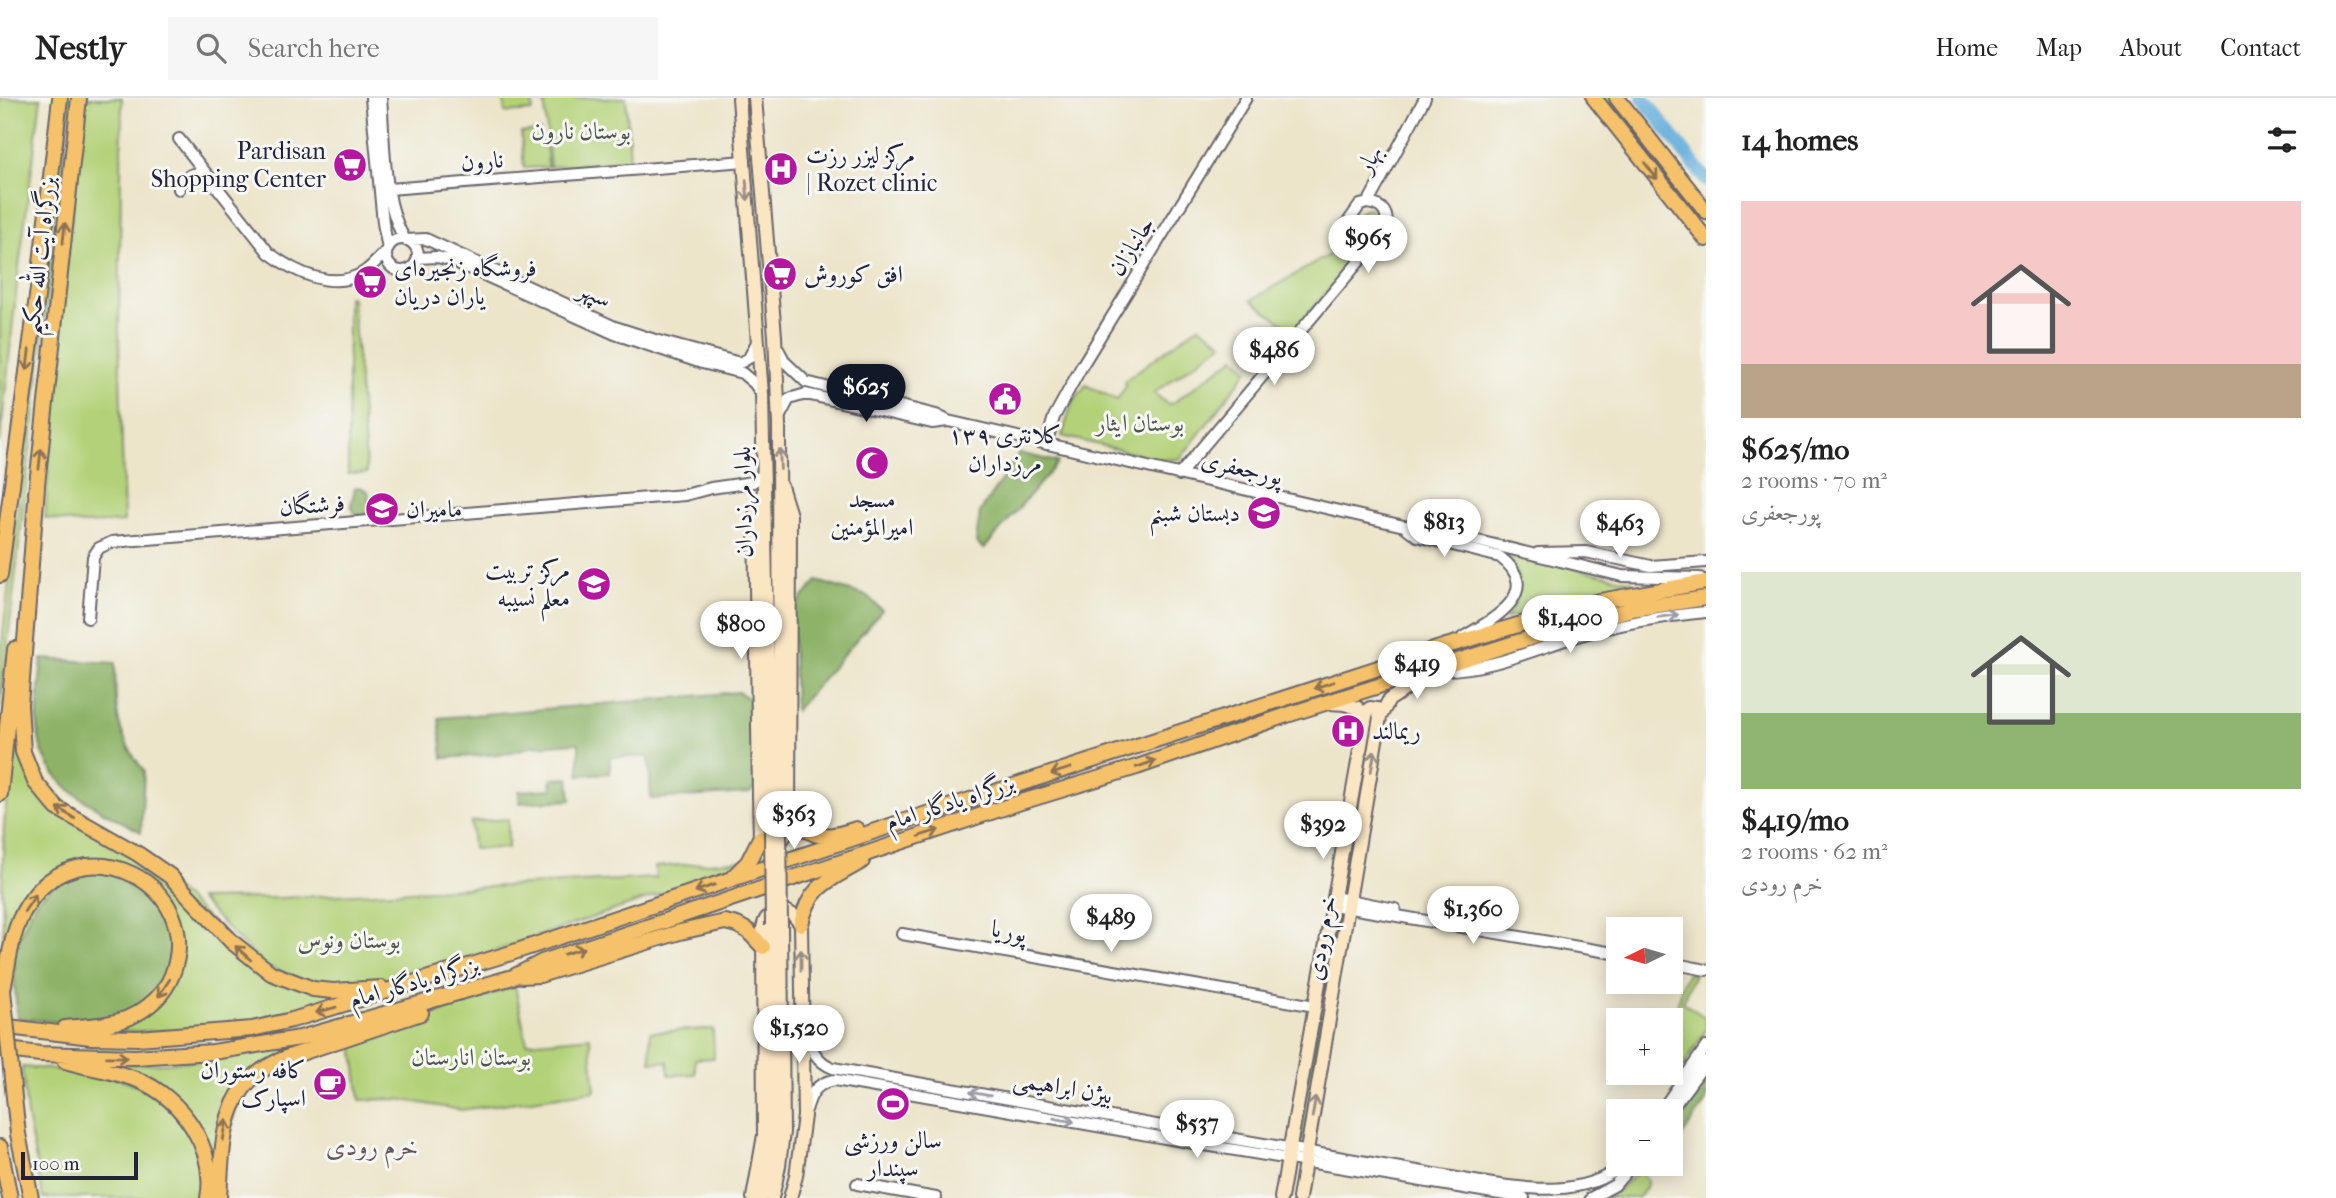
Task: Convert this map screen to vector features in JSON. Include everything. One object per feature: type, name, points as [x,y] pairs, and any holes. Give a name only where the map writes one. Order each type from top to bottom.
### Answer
[{"type":"highway","name":"بزرگراه آیت الله حکیم","points":[[0,575],[60,98]]},
{"type":"highway","name":"بزرگراه آیت الله حکیم","points":[[0,794],[11,682],[37,487],[79,98]]},
{"type":"highway","points":[[1594,98],[1706,240]]},
{"type":"highway","points":[[1617,98],[1706,211]]},
{"type":"highway","points":[[1628,141],[1629,134],[1635,130],[1643,131]]},
{"type":"highway","points":[[37,487],[20,719],[28,766],[44,794],[66,814],[138,854],[170,876],[238,948],[271,973],[313,989],[334,991],[400,986]]},
{"type":"highway","name":"بزرگراه یادگار امام","points":[[0,1026],[91,1037],[127,1038],[252,1029],[342,1006],[524,949],[902,822],[1443,647],[1600,601],[1706,580]]},
{"type":"highway","name":"بزرگراه یادگار امام","points":[[0,1049],[40,1054],[135,1057],[249,1047],[309,1035],[513,977],[542,962],[888,846],[1137,767],[1323,703],[1603,616],[1656,604],[1706,598]]},
{"type":"highway","points":[[789,805],[801,827],[814,835],[837,834],[874,824],[902,822]]},
{"type":"highway","points":[[732,879],[748,862],[760,838]]},
{"type":"highway","points":[[801,925],[805,905],[812,893],[888,846]]},
{"type":"highway","points":[[3,990],[18,923],[34,896],[50,880],[82,866],[109,866],[129,872],[154,888],[170,911],[177,939],[175,967],[162,993],[143,1010],[119,1021],[40,1031]]},
{"type":"highway","points":[[513,977],[540,975],[680,932],[725,922],[748,931],[763,947]]},
{"type":"highway","points":[[0,953],[18,1134],[31,1198]]},
{"type":"highway","points":[[219,1198],[226,1122],[233,1104],[255,1076],[276,1062],[429,1010],[472,990]]},
{"type":"highway","points":[[40,1054],[138,1080],[172,1102],[191,1125],[204,1151],[208,1164],[208,1198]]},
{"type":"highway","points":[[18,1134],[40,1198]]},
{"type":"highway","points":[[0,1147],[10,1198]]},
{"type":"main road","name":"بلوار مرزداران","points":[[738,98],[762,394],[775,822],[773,1133],[770,1164],[761,1198]]},
{"type":"main road","name":"بلوار مرزداران","points":[[755,98],[776,344],[781,486],[775,822]]},
{"type":"main road","points":[[764,491],[755,515],[760,838],[770,844],[783,839],[789,827],[790,514],[781,486]]},
{"type":"main road","points":[[1380,717],[1389,700],[1435,670]]},
{"type":"main road","points":[[1323,703],[1358,708],[1365,723]]},
{"type":"main road","points":[[1365,723],[1370,708],[1377,709],[1380,717]]},
{"type":"main road","name":"خرم رودی","points":[[1299,1198],[1380,717]]},
{"type":"main road","name":"خرم رودی","points":[[1281,1198],[1365,723]]},
{"type":"main road","points":[[753,1198],[764,1135],[763,928],[764,921],[770,914],[786,911],[801,925],[804,1116],[796,1176],[790,1198]]},
{"type":"main road","name":"بلوار مرزداران","points":[[772,1198],[783,1132],[776,926]]},
{"type":"main road","points":[[1315,1006],[1331,1008]]},
{"type":"street","points":[[371,98],[388,260],[399,271],[410,269],[418,258],[416,247],[405,240],[395,218],[389,189],[381,98]]},
{"type":"street","name":"جانبازان","points":[[1046,444],[1054,417],[1083,364],[1246,98]]},
{"type":"street","name":"بهار","points":[[1368,204],[1425,98]]},
{"type":"street","points":[[179,139],[265,250],[287,267],[306,275],[331,279],[344,279],[364,272],[394,268]]},
{"type":"street","name":"نارون","points":[[389,189],[745,161]]},
{"type":"street","points":[[178,189],[190,174],[209,176]]},
{"type":"street","points":[[1179,474],[1348,275],[1367,252],[1386,228],[1388,222],[1381,206],[1360,205],[1342,232],[1343,243],[1350,252],[1367,252]]},
{"type":"street","points":[[383,223],[386,229],[392,230],[395,218]]},
{"type":"street","name":"سپهر","points":[[405,240],[419,238],[441,252],[615,330],[742,373],[762,394]]},
{"type":"street","points":[[364,272],[395,241],[405,240]]},
{"type":"street","name":"سپهر","points":[[418,258],[441,252]]},
{"type":"street","points":[[1348,275],[1350,252]]},
{"type":"street","name":"سپهر","points":[[701,359],[744,362],[753,353],[759,337]]},
{"type":"street","name":"پورجعفری","points":[[776,344],[785,362],[806,382],[934,419]]},
{"type":"street","name":"پورجعفری","points":[[779,421],[789,400],[806,394],[948,421],[1404,526],[1421,527],[1622,576],[1706,580]]},
{"type":"street","name":"جانبازان","points":[[1028,440],[1054,417]]},
{"type":"street","name":"فرشتگان","points":[[88,618],[93,557],[99,548],[112,542],[685,495],[710,488],[753,482],[764,473]]},
{"type":"street","name":"پورجعفری","points":[[1404,526],[1417,536],[1500,557],[1514,574],[1515,593],[1510,606],[1443,647]]},
{"type":"street","points":[[1532,553],[1576,551],[1651,566],[1706,562]]},
{"type":"street","points":[[1435,670],[1467,668],[1514,657],[1614,627],[1655,618],[1706,612]]},
{"type":"street","points":[[1333,901],[1606,952]]},
{"type":"street","points":[[1349,904],[1606,946]]},
{"type":"street","name":"پوریا","points":[[902,934],[1315,1006]]},
{"type":"street","points":[[1684,960],[1706,964]]},
{"type":"street","points":[[1684,966],[1706,970]]},
{"type":"street","name":"بیژن ابراهیمی","points":[[801,1018],[812,1050],[825,1065],[877,1081],[1524,1198]]},
{"type":"street","points":[[1673,1099],[1706,1047]]},
{"type":"street","points":[[1675,1099],[1706,1062]]},
{"type":"street","name":"بیژن ابراهیمی","points":[[804,1116],[815,1088],[826,1081],[877,1081]]},
{"type":"street","name":"بیژن ابراهیمی","points":[[1306,1157],[1556,1195],[1573,1195],[1593,1189],[1612,1176]]},
{"type":"street","points":[[1591,1198],[1615,1185],[1623,1176]]},
{"type":"street","points":[[857,1184],[936,1198]]},
{"type":"green space","points":[[0,98],[41,98],[0,442]]},
{"type":"green space","points":[[66,98],[71,98],[0,708],[0,660]]},
{"type":"green space","points":[[85,98],[122,98],[119,331],[124,522],[83,524],[45,518],[58,338]]},
{"type":"green space","points":[[504,98],[532,98],[533,111],[505,113]]},
{"type":"green space","name":"بوستان نارون","points":[[544,98],[626,98],[630,160],[550,167]]},
{"type":"green space","points":[[1602,98],[1609,98],[1706,220],[1706,228]]},
{"type":"green space","points":[[540,131],[542,147],[546,147],[548,167],[524,168],[521,133]]},
{"type":"green space","points":[[1367,208],[1379,210],[1384,224],[1367,247],[1355,248],[1347,240],[1349,230],[1356,217]]},
{"type":"green space","points":[[1341,248],[1348,258],[1344,271],[1294,331],[1251,300]]},
{"type":"green space","points":[[348,297],[352,298],[367,473],[348,474]]},
{"type":"green space","name":"بوستان ایثار","points":[[1199,326],[1223,343],[1154,393],[1167,404],[1173,403],[1235,357],[1248,370],[1180,459],[1161,460],[1062,436],[1072,403],[1086,385],[1117,400],[1126,386],[1124,381]]},
{"type":"green space","points":[[1019,453],[1058,462],[984,549],[976,542],[980,512]]},
{"type":"green space","points":[[355,488],[368,491],[371,511],[364,516],[355,514],[351,505]]},
{"type":"green space","points":[[1511,554],[1632,581],[1633,584],[1562,600],[1505,619],[1515,604],[1519,589],[1509,557]]},
{"type":"green space","points":[[817,581],[867,596],[882,610],[795,711],[792,610]]},
{"type":"green space","points":[[42,659],[115,663],[122,733],[144,771],[141,832],[75,793],[50,767],[42,750],[38,730]]},
{"type":"green space","points":[[19,670],[29,779],[152,868],[280,983],[370,991],[272,1016],[212,1027],[147,1032],[82,1030],[4,956],[4,827]]},
{"type":"green space","points":[[739,692],[755,702],[756,786],[750,793],[651,799],[649,757],[610,757],[610,773],[579,775],[579,743],[530,746],[501,754],[443,758],[439,718]]},
{"type":"green space","points":[[1373,714],[1375,715],[1347,888],[1341,884]]},
{"type":"green space","points":[[569,778],[571,800],[519,803],[519,791],[552,789],[551,779]]},
{"type":"green space","points":[[508,819],[508,848],[473,849],[471,822]]},
{"type":"green space","name":"بوستان ونوس","points":[[745,860],[732,869],[707,876],[706,879],[471,959],[429,966],[378,982],[319,986],[263,965],[199,899],[280,898],[656,878],[655,867]]},
{"type":"green space","points":[[96,870],[136,881],[162,906],[172,934],[168,971],[152,998],[122,1016],[69,1023],[17,1018],[15,947],[36,901],[65,877]]},
{"type":"green space","points":[[1340,925],[1327,995],[1323,990],[1335,927]]},
{"type":"green space","points":[[1688,973],[1694,974],[1682,1002],[1706,1018],[1706,1030],[1683,1068],[1683,1008],[1677,1008],[1680,994],[1684,994],[1684,981]]},
{"type":"green space","name":"بوستان انارستان","points":[[515,986],[527,1043],[590,1037],[595,1091],[461,1110],[398,1099],[360,1100],[353,1043]]},
{"type":"green space","points":[[1319,1018],[1325,1020],[1304,1140],[1301,1141],[1298,1134]]},
{"type":"green space","points":[[713,1029],[714,1058],[695,1059],[695,1074],[669,1075],[668,1061],[651,1062],[650,1032]]},
{"type":"green space","points":[[326,1038],[243,1082],[216,1190],[183,1107],[89,1064],[149,1064],[208,1059]]},
{"type":"green space","points":[[1706,1062],[1706,1101],[1683,1135],[1681,1099]]},
{"type":"green space","points":[[22,1067],[100,1075],[130,1082],[147,1091],[181,1121],[195,1143],[203,1169],[203,1198],[43,1198],[27,1116]]},
{"type":"green space","points":[[1633,1176],[1643,1176],[1647,1180],[1647,1185],[1638,1198],[1609,1198]]},
{"type":"waterway","points":[[1643,98],[1706,180]]},
{"type":"place","name":"Pardisan Shopping Center","points":[[350,165]]},
{"type":"place","name":"مرکز لیزر رزت | Rozet clinic","points":[[781,169]]},
{"type":"place","name":"افق کوروش","points":[[780,274]]},
{"type":"place","name":"فروشگاه زنجیره‌ای یاران دریان","points":[[370,282]]},
{"type":"place","name":"کلانتری ۱۳۹ مرزداران","points":[[1005,399]]},
{"type":"place","name":"مسجد امیرالمؤمنین","points":[[872,463]]},
{"type":"place","name":"مامیران","points":[[382,509]]},
{"type":"place","name":"دبستان شبنم","points":[[1264,513]]},
{"type":"place","name":"مرکز تربیت معلم نسیبه","points":[[594,584]]},
{"type":"place","name":"ریمالند","points":[[1348,731]]},
{"type":"place","name":"کافه رستوران اسپارک","points":[[330,1084]]},
{"type":"place","name":"سالن ورزشی سپندار","points":[[893,1104]]},
{"type":"district","name":"خرم رودی","points":[[372,1146]]}]
